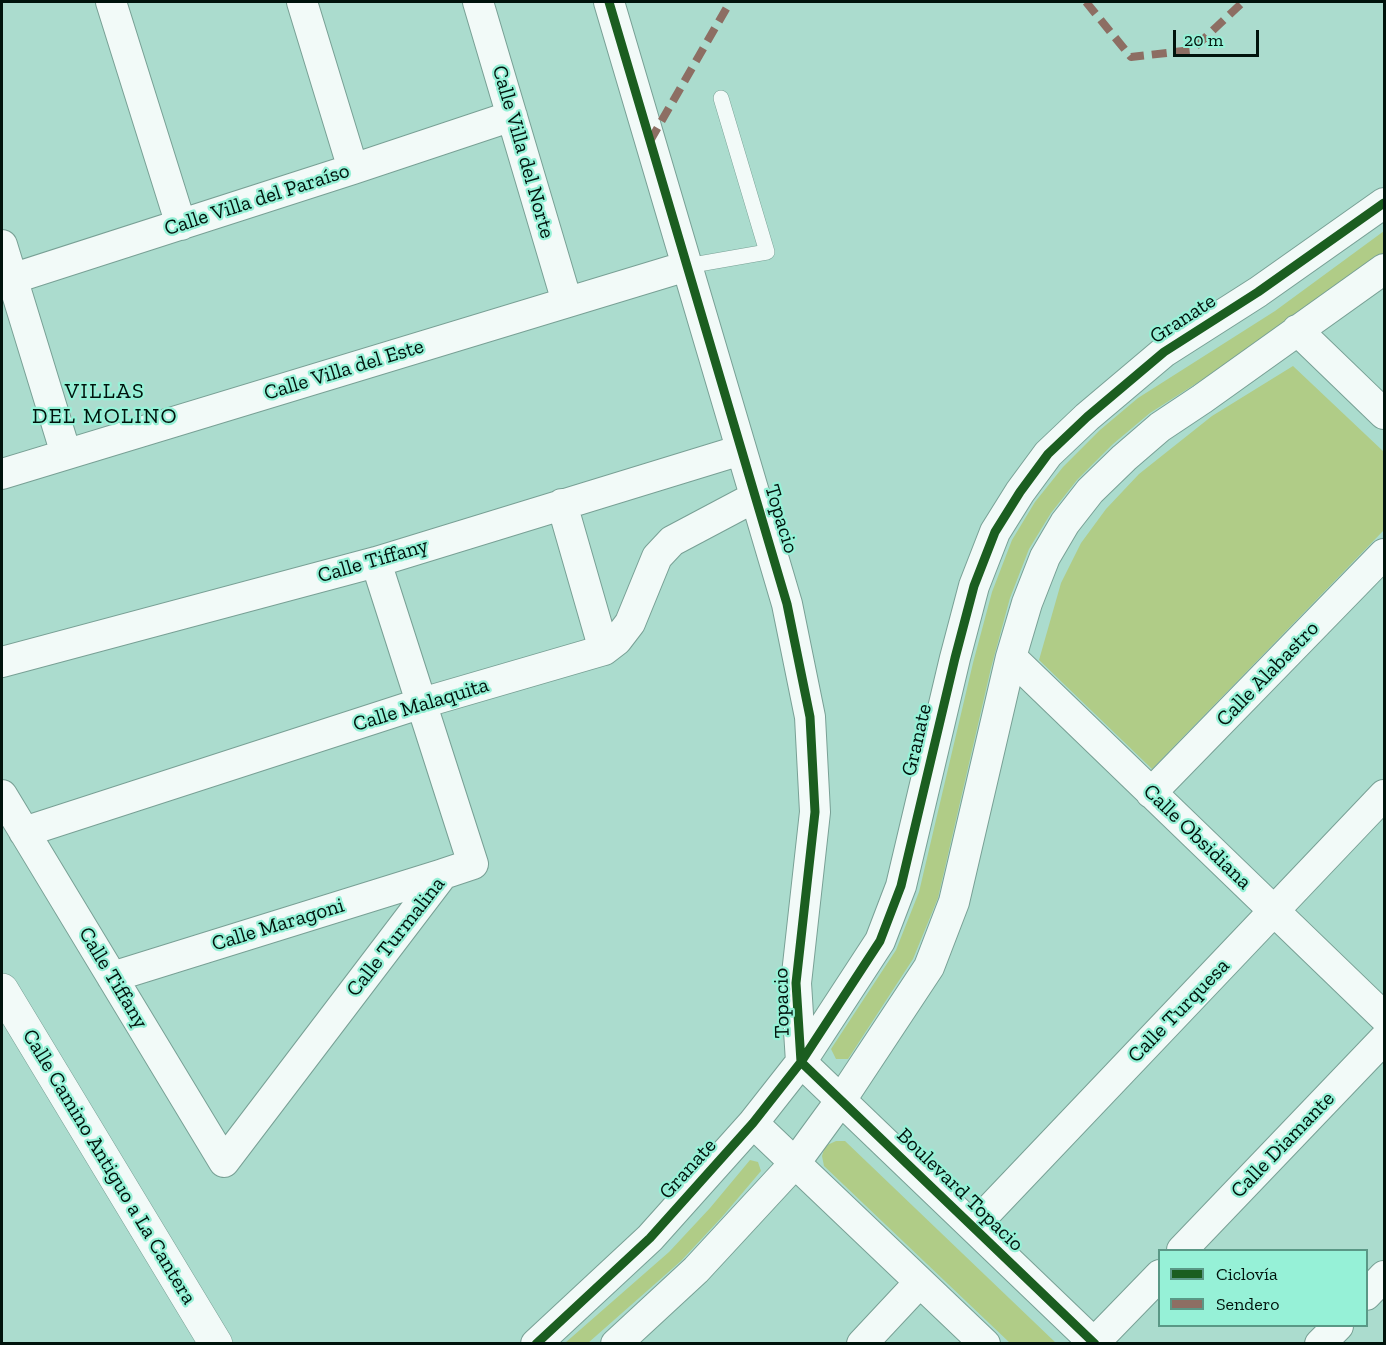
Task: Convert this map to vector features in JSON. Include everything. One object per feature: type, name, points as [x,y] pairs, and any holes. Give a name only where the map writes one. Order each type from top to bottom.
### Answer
[{"type":"street","points":[[111,2],[181,225]]},
{"type":"street","points":[[302,2],[353,169]]},
{"type":"street","name":"Calle Villa del Norte","points":[[478,2],[567,302]]},
{"type":"street","name":"Topacio","points":[[609,2],[787,604],[810,717],[815,812],[796,983],[801,1062]]},
{"type":"street","name":"Calle Villa del Paraíso","points":[[7,280],[512,116]]},
{"type":"street","name":"Granate","points":[[536,1344],[650,1238],[753,1123],[801,1062],[879,941],[902,886],[974,586],[995,532],[1020,492],[1048,454],[1079,424],[1164,352],[1258,292],[1384,202]]},
{"type":"street","points":[[2,245],[7,280],[66,454]]},
{"type":"street","name":"Calle Villa del Este","points":[[2,474],[687,266]]},
{"type":"street","points":[[616,1344],[696,1270],[795,1163],[841,1100],[929,968],[954,902],[1011,657],[1027,603],[1045,557],[1065,524],[1090,491],[1160,427],[1384,268]]},
{"type":"street","points":[[1296,330],[1384,414]]},
{"type":"street","name":"Calle Tiffany","points":[[2,662],[376,562],[741,450]]},
{"type":"street","name":"Calle Malaquita","points":[[24,832],[422,703],[604,650],[617,640],[630,624],[648,574],[657,557],[672,541],[755,497]]},
{"type":"street","points":[[562,504],[604,650]]},
{"type":"street","name":"Calle Alabastro","points":[[1151,793],[1384,554]]},
{"type":"street","name":"Calle Turmalina","points":[[224,1162],[443,874],[473,864],[376,562]]},
{"type":"street","name":"Calle Obsidiana","points":[[1011,657],[1384,1017]]},
{"type":"street","name":"Calle Tiffany","points":[[2,795],[224,1162]]},
{"type":"street","name":"Calle Turquesa","points":[[973,1227],[1384,795]]},
{"type":"street","name":"Calle Maragoni","points":[[112,977],[443,874]]},
{"type":"street","name":"Calle Camino Antiguo a La Cantera","points":[[3,994],[216,1344]]},
{"type":"street","name":"Calle Diamante","points":[[1184,1249],[1384,1039]]},
{"type":"street","name":"Boulevard Topacio","points":[[801,1062],[1095,1343]]},
{"type":"street","points":[[753,1123],[985,1344]]},
{"type":"street","points":[[1368,1293],[1384,1276]]},
{"type":"street","points":[[1095,1343],[1158,1277]]},
{"type":"street","points":[[862,1344],[919,1283]]},
{"type":"street","points":[[1320,1344],[1337,1327]]},
{"type":"lane","points":[[687,266],[767,252],[721,98]]},
{"type":"green space","points":[[1384,231],[1384,255],[1286,326],[1150,413],[1113,444],[1077,480],[1051,513],[1029,549],[1010,598],[991,668],[938,898],[913,959],[848,1059],[836,1059],[831,1049],[896,950],[919,892],[992,592],[1012,540],[1035,502],[1063,467],[1100,430],[1138,398],[1275,311]]},
{"type":"green space","points":[[1293,366],[1384,452],[1384,530],[1152,769],[1039,660],[1061,583],[1081,543],[1106,509],[1139,474],[1212,416]]},
{"type":"green space","points":[[836,1141],[845,1141],[1056,1343],[1010,1343],[824,1166],[822,1156],[825,1146]]},
{"type":"green space","points":[[750,1160],[758,1162],[761,1171],[681,1261],[588,1343],[565,1343],[669,1252]]},
{"type":"marked path","points":[[650,141],[730,2]]},
{"type":"marked path","points":[[1086,2],[1131,57],[1192,50],[1243,2]]},
{"type":"cycle path","points":[[609,2],[787,604],[810,717],[815,812],[796,983],[801,1062],[1095,1344]]},
{"type":"cycle path","points":[[536,1344],[650,1238],[753,1123],[801,1062],[880,941],[901,886],[974,586],[995,532],[1020,492],[1048,454],[1087,417],[1164,352],[1258,292],[1384,203]]},
{"type":"district","name":"VILLAS DEL MOLINO","points":[[105,404]]}]
